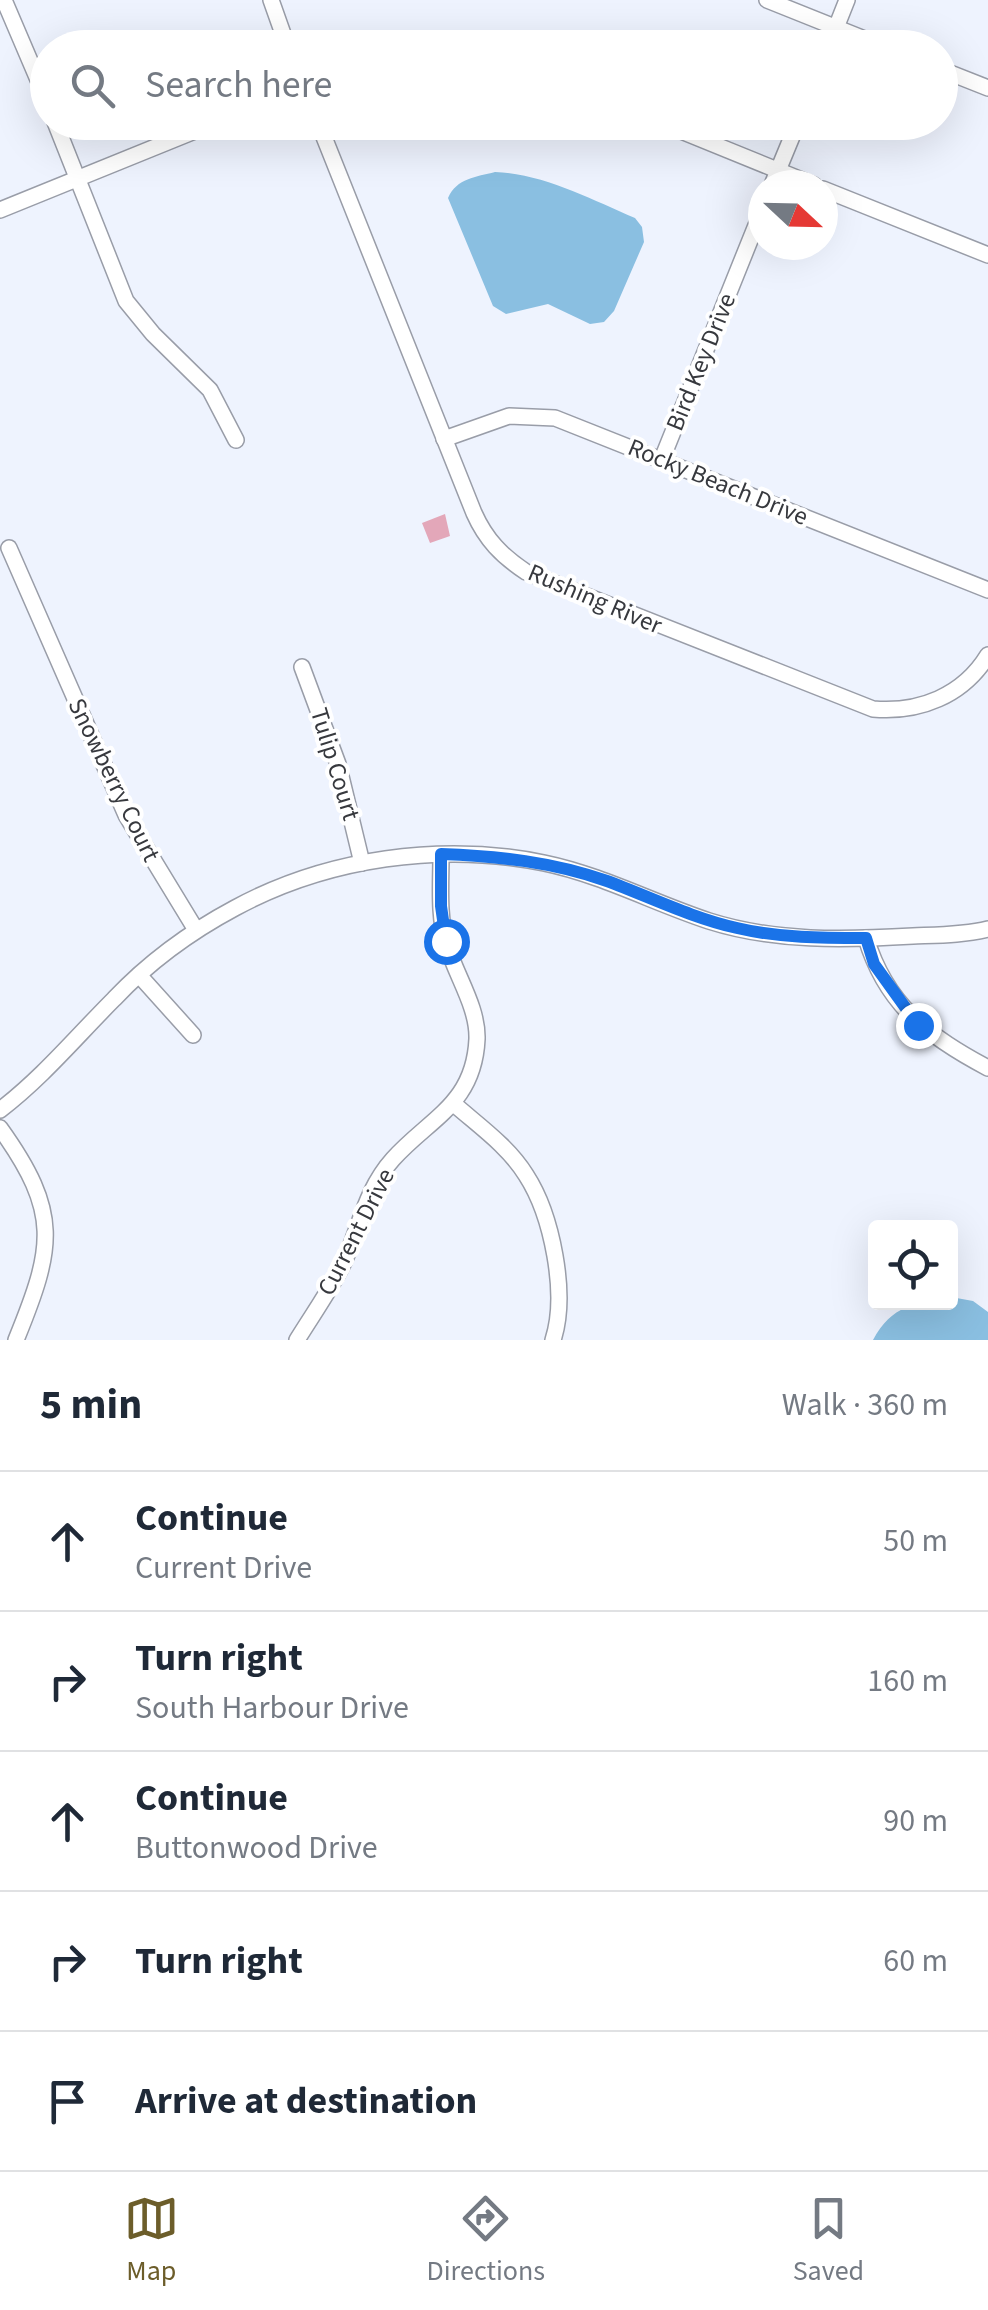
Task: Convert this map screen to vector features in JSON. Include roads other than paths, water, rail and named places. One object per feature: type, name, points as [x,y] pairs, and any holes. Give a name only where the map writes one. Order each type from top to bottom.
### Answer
[{"type":"street","points":[[4,0],[30,61]]},
{"type":"street","points":[[271,0],[282,30]]},
{"type":"street","points":[[767,0],[843,30]]},
{"type":"street","points":[[835,30],[847,0]]},
{"type":"street","points":[[958,76],[988,88]]},
{"type":"street","points":[[62,140],[126,301],[153,334],[210,390],[236,440]]},
{"type":"street","points":[[0,210],[172,140]]},
{"type":"street","name":"Rushing River","points":[[325,140],[483,533],[510,561],[526,572],[858,705],[888,710],[912,708],[962,685],[988,655]]},
{"type":"street","points":[[696,140],[758,170]]},
{"type":"street","points":[[778,170],[791,140]]},
{"type":"street","points":[[838,195],[988,255]]},
{"type":"street","name":"Bird Key Drive","points":[[662,459],[748,245]]},
{"type":"street","name":"Rocky Beach Drive","points":[[444,439],[494,420],[539,415],[578,425],[988,590]]},
{"type":"street","name":"Snowberry Court","points":[[9,548],[126,815],[196,930]]},
{"type":"street","name":"Tulip Court","points":[[302,667],[338,764],[362,863]]},
{"type":"street","points":[[0,1110],[44,1074],[139,975],[196,930],[263,894],[323,872],[362,863],[441,854],[512,858],[604,880],[708,920],[770,934],[866,938],[988,929]]},
{"type":"street","name":"Current Drive","points":[[297,1340],[343,1264],[360,1214],[381,1174],[454,1104],[469,1078],[477,1032],[446,941],[441,854]]},
{"type":"street","points":[[866,938],[874,964],[918,1025],[944,1045],[988,1068]]},
{"type":"street","points":[[139,975],[193,1035]]},
{"type":"street","points":[[454,1104],[514,1158],[536,1194],[560,1284],[553,1340]]},
{"type":"street","points":[[0,1128],[34,1180],[46,1223],[40,1278],[16,1340]]},
{"type":"water","points":[[495,172],[531,177],[566,189],[635,218],[642,227],[644,242],[614,311],[604,322],[590,324],[548,304],[506,314],[493,306],[448,198],[462,182]]},
{"type":"water","points":[[958,1298],[973,1301],[988,1312],[988,1340],[873,1340],[896,1313],[958,1310]]}]
